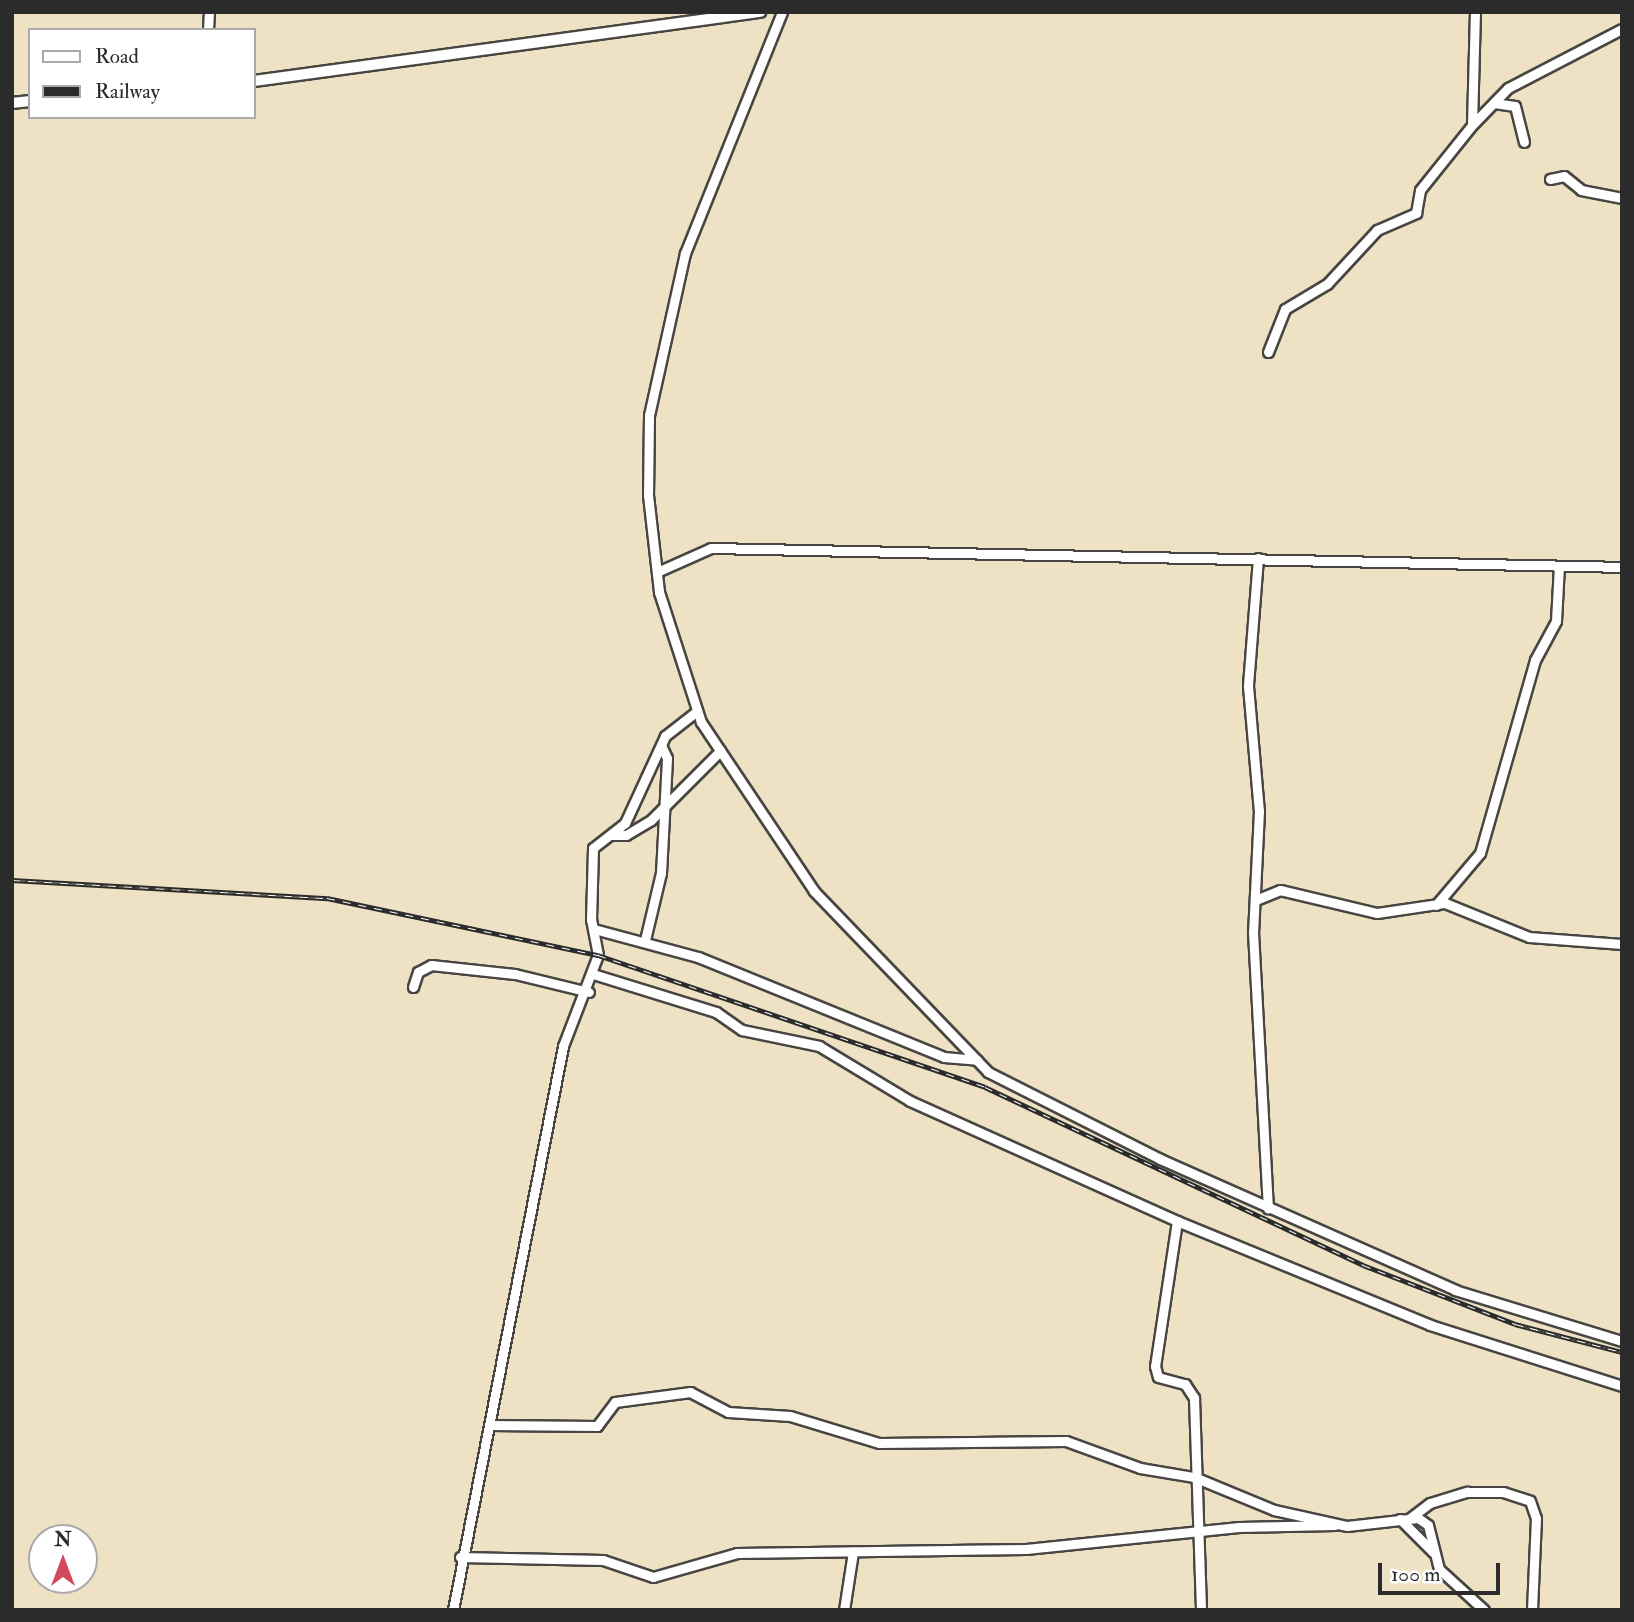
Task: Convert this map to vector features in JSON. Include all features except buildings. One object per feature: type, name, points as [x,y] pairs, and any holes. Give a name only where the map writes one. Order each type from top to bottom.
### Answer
[{"type":"street","points":[[256,81],[760,12]]},
{"type":"street","points":[[782,12],[696,221],[663,337],[646,470],[657,572],[666,624],[696,712],[720,751],[814,891],[977,1059],[1017,1089],[1268,1209],[1454,1290],[1622,1341]]},
{"type":"street","points":[[1472,125],[1475,12]]},
{"type":"street","points":[[1268,352],[1285,309],[1327,284],[1377,230],[1416,213],[1420,190],[1488,104],[1548,64],[1622,29]]},
{"type":"street","points":[[1474,100],[1488,104],[1506,100],[1516,106],[1524,142]]},
{"type":"street","points":[[1550,179],[1564,176],[1581,190],[1622,198]]},
{"type":"street","points":[[657,572],[710,548],[1622,567]]},
{"type":"street","points":[[1258,558],[1248,643],[1258,899],[1253,932],[1268,1209]]},
{"type":"street","points":[[1436,905],[1480,853],[1535,660],[1556,621],[1559,566]]},
{"type":"street","points":[[453,1610],[460,1557],[489,1425],[566,1032],[589,992],[593,974],[593,848],[612,835],[630,816],[661,745],[696,712]]},
{"type":"street","points":[[645,940],[660,889],[662,807],[667,758],[661,745]]},
{"type":"street","points":[[612,835],[638,830],[720,751]]},
{"type":"street","points":[[1258,899],[1280,890],[1377,913],[1445,903],[1529,937],[1622,944]]},
{"type":"street","points":[[594,929],[645,940],[943,1057],[977,1059]]},
{"type":"street","points":[[413,987],[418,972],[431,965],[515,974],[589,992]]},
{"type":"street","points":[[593,974],[716,1012],[742,1030],[819,1046],[910,1101],[1177,1221],[1430,1325],[1622,1386]]},
{"type":"street","points":[[1177,1221],[1154,1366],[1158,1377],[1185,1384],[1194,1398],[1195,1536],[1201,1610]]},
{"type":"street","points":[[489,1425],[597,1426],[615,1402],[690,1392],[728,1412],[790,1416],[856,1440],[1050,1439],[1194,1477],[1274,1510],[1347,1526]]},
{"type":"street","points":[[1405,1519],[1430,1503],[1466,1492],[1503,1492],[1530,1501],[1536,1518],[1532,1610]]},
{"type":"street","points":[[460,1557],[603,1560],[653,1577],[737,1553],[1038,1549],[1195,1536],[1239,1527],[1347,1526],[1405,1519],[1428,1525],[1439,1569],[1484,1610]]},
{"type":"street","points":[[1405,1519],[1433,1552]]},
{"type":"street","points":[[844,1610],[853,1552]]},
{"type":"railway","points":[[12,880],[327,898],[598,955],[985,1087],[1363,1265],[1515,1324],[1622,1352]]}]
